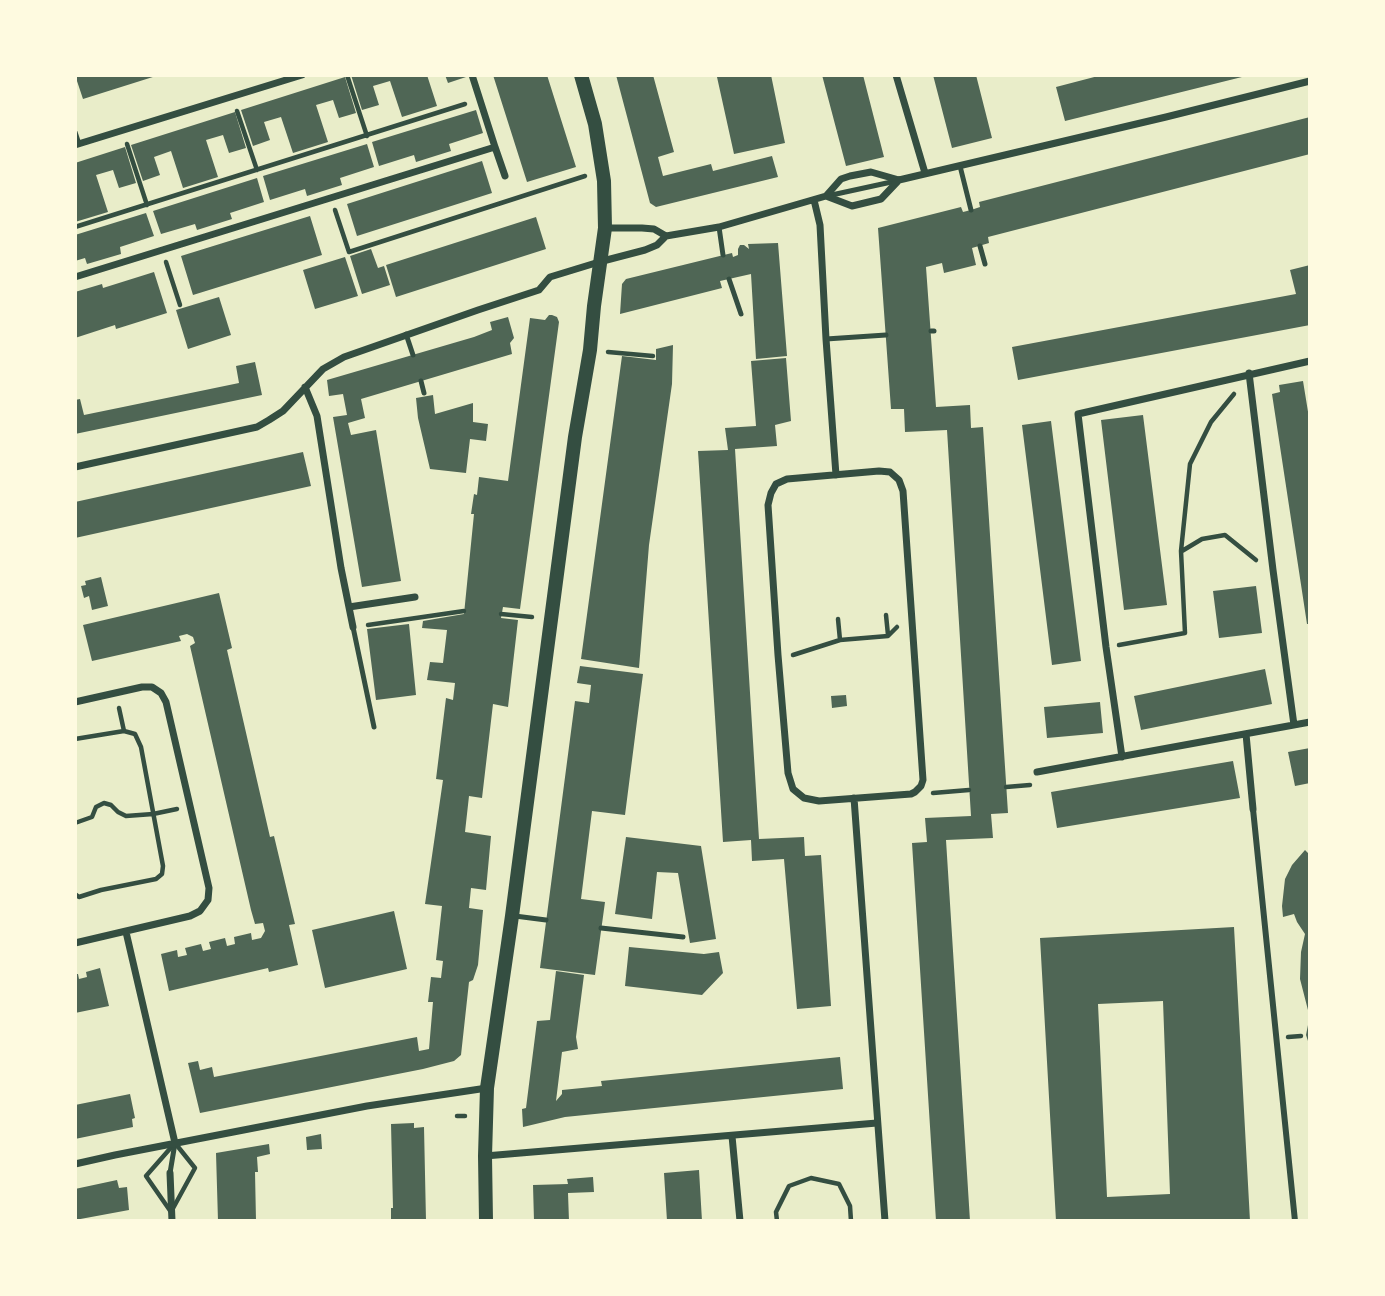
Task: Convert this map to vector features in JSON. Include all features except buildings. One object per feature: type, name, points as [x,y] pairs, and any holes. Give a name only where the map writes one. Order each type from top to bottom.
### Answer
[{"type":"main road","points":[[486,1221],[487,1088],[605,228],[603,170],[595,124],[581,75]]},
{"type":"street","points":[[77,145],[302,75]]},
{"type":"street","points":[[472,75],[505,176]]},
{"type":"street","points":[[896,75],[925,173]]},
{"type":"street","points":[[75,467],[257,427],[283,411],[323,369],[344,357],[539,290],[550,277],[645,250],[657,245],[666,236],[719,227],[826,196],[841,180],[850,176],[871,172],[899,180],[1310,82]]},
{"type":"street","points":[[75,277],[495,147]]},
{"type":"street","points":[[826,196],[852,206],[881,199],[899,180]]},
{"type":"street","points":[[814,200],[820,226],[836,475]]},
{"type":"street","points":[[605,228],[654,229],[666,236]]},
{"type":"street","points":[[1122,757],[1078,414],[1310,361]]},
{"type":"street","points":[[1249,373],[1294,725]]},
{"type":"street","points":[[304,387],[317,416],[353,627]]},
{"type":"street","points":[[879,471],[890,472],[899,480],[903,491],[912,615],[923,779],[921,786],[911,794],[819,801],[804,798],[793,789],[788,773],[768,505],[776,484],[788,478],[879,471]]},
{"type":"street","points":[[349,607],[415,597]]},
{"type":"street","points":[[75,702],[142,687],[152,687],[161,693],[166,702],[209,888],[208,900],[200,911],[190,916],[75,943]]},
{"type":"street","points":[[1037,772],[1310,722]]},
{"type":"street","points":[[1246,734],[1295,1221]]},
{"type":"street","points":[[855,798],[886,1221]]},
{"type":"street","points":[[126,932],[175,1143]]},
{"type":"street","points":[[75,1164],[368,1106],[487,1088]]},
{"type":"street","points":[[485,1156],[877,1123]]},
{"type":"street","points":[[732,1136],[740,1221]]},
{"type":"street","points":[[170,1172],[172,1221]]},
{"type":"lane","points":[[75,132],[77,145]]},
{"type":"lane","points":[[960,166],[971,210]]},
{"type":"lane","points":[[826,196],[899,180]]},
{"type":"lane","points":[[719,227],[723,255]]},
{"type":"lane","points":[[980,246],[985,264]]},
{"type":"lane","points":[[729,279],[741,314]]},
{"type":"lane","points":[[406,334],[413,355]]},
{"type":"lane","points":[[826,339],[886,335]]},
{"type":"lane","points":[[421,381],[424,393]]},
{"type":"lane","points":[[353,627],[374,727]]},
{"type":"lane","points":[[512,916],[546,920]]},
{"type":"lane","points":[[601,928],[683,937]]},
{"type":"lane","points":[[170,1172],[175,1143]]},
{"type":"path","points":[[347,75],[367,136]]},
{"type":"path","points":[[232,96],[257,170]]},
{"type":"path","points":[[75,227],[480,99]]},
{"type":"path","points":[[123,130],[147,205]]},
{"type":"path","points":[[331,198],[349,252],[603,170]]},
{"type":"path","points":[[162,250],[180,305]]},
{"type":"path","points":[[590,350],[653,356]]},
{"type":"path","points":[[1130,643],[1185,633],[1181,551],[1190,464],[1212,422],[1249,373]]},
{"type":"path","points":[[1181,551],[1202,539],[1225,535],[1273,570]]},
{"type":"path","points":[[353,627],[464,611]]},
{"type":"path","points":[[501,614],[551,619]]},
{"type":"path","points":[[886,615],[888,636]]},
{"type":"path","points":[[778,655],[794,655],[840,640],[888,636],[912,615]]},
{"type":"path","points":[[838,619],[840,640]]},
{"type":"path","points":[[116,693],[124,731]]},
{"type":"path","points":[[75,739],[124,731],[135,734],[141,747],[163,866],[162,874],[156,879],[79,897],[75,894]]},
{"type":"path","points":[[942,793],[970,790]]},
{"type":"path","points":[[75,823],[92,817],[96,807],[104,803],[126,816],[153,814],[190,806]]},
{"type":"path","points":[[457,1116],[465,1116]]},
{"type":"path","points":[[777,1221],[776,1212],[789,1186],[811,1178],[839,1184],[850,1206],[851,1221]]}]
